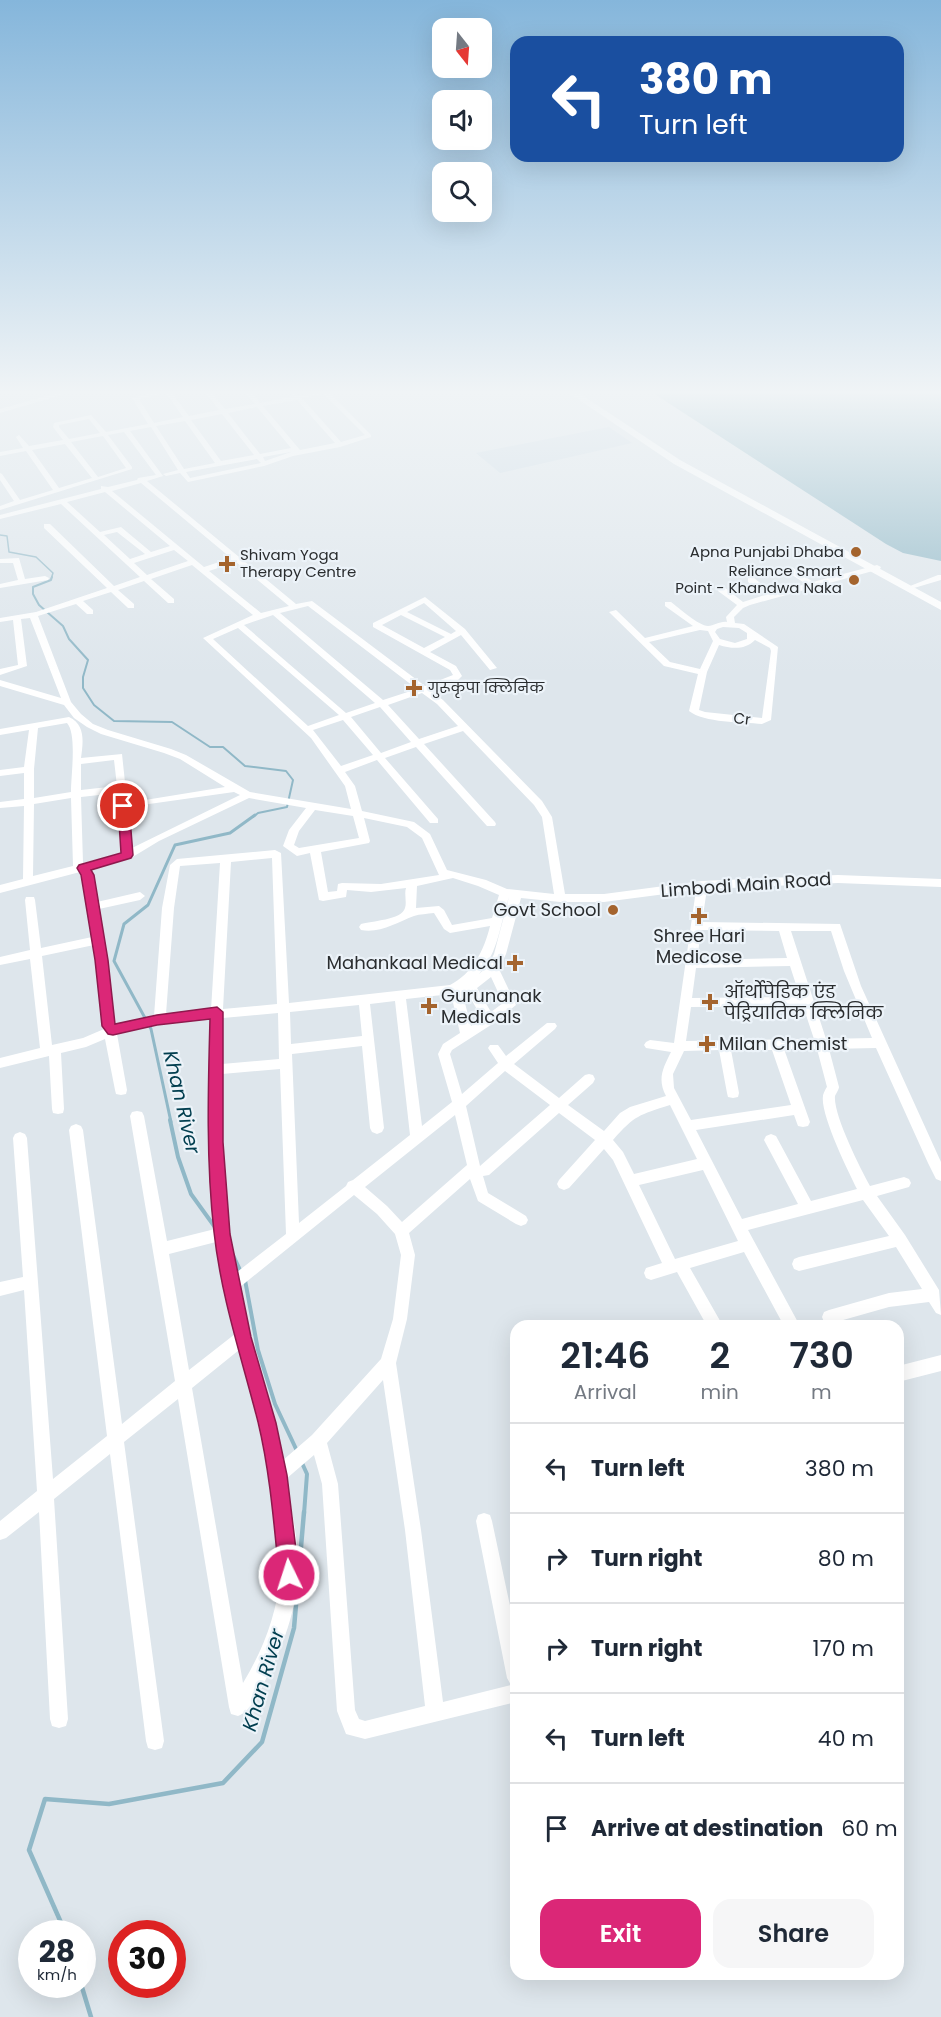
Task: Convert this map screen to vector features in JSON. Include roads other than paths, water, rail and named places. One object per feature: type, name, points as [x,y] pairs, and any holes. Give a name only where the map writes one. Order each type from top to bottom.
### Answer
[{"type":"main road","points":[[723,487],[873,568],[941,601]]},
{"type":"main road","points":[[729,487],[941,607]]},
{"type":"street","points":[[8,487],[18,502]]},
{"type":"street","points":[[54,487],[57,491]]},
{"type":"street","points":[[0,508],[71,487]]},
{"type":"street","points":[[103,487],[260,616]]},
{"type":"street","points":[[0,517],[117,487]]},
{"type":"street","points":[[149,487],[294,606]]},
{"type":"street","points":[[63,501],[171,601]]},
{"type":"street","points":[[47,526],[131,606]]},
{"type":"street","points":[[99,534],[118,529],[150,555]]},
{"type":"street","points":[[129,562],[175,547]]},
{"type":"street","points":[[0,550],[3,554],[0,556]]},
{"type":"street","points":[[0,561],[15,559],[22,582]]},
{"type":"street","points":[[203,570],[237,559]]},
{"type":"street","points":[[0,620],[37,614],[193,561]]},
{"type":"street","points":[[643,641],[700,627],[712,629],[730,621],[742,605],[873,568]]},
{"type":"street","points":[[789,569],[812,585]]},
{"type":"street","points":[[914,586],[941,577]]},
{"type":"street","points":[[0,586],[45,578]]},
{"type":"street","points":[[751,580],[771,596]]},
{"type":"street","points":[[721,589],[742,605]]},
{"type":"street","points":[[76,600],[90,612]]},
{"type":"street","points":[[307,729],[458,676],[453,669],[425,651],[376,625],[422,600],[427,600],[462,631],[493,668]]},
{"type":"street","points":[[312,807],[294,830],[288,846],[297,852],[365,841],[355,797],[340,770],[307,729],[208,640],[210,635],[238,624],[304,603],[314,604],[440,702],[531,796],[547,817],[560,898]]},
{"type":"street","points":[[668,604],[700,627]]},
{"type":"street","points":[[400,611],[451,637]]},
{"type":"street","points":[[274,612],[381,704],[491,824]]},
{"type":"street","points":[[613,612],[667,664],[703,672]]},
{"type":"street","points":[[37,614],[68,702],[75,714],[86,723],[99,731],[183,757],[233,789],[248,795],[402,822],[418,828],[426,836],[443,873],[448,876]]},
{"type":"street","points":[[0,672],[23,666],[17,617]]},
{"type":"street","points":[[712,629],[711,634],[717,641],[730,645],[743,645],[752,640],[752,635],[745,628],[730,621]]},
{"type":"street","points":[[238,624],[345,716],[434,821]]},
{"type":"street","points":[[425,651],[462,631]]},
{"type":"street","name":"Cr","points":[[717,641],[703,672],[694,711],[703,715],[762,721],[766,720],[775,651],[774,647],[752,635]]},
{"type":"street","points":[[0,683],[68,702]]},
{"type":"street","points":[[0,732],[69,720],[75,723],[78,732],[76,794],[84,871],[98,940],[109,1026],[112,1030],[121,1090]]},
{"type":"street","points":[[28,881],[29,769],[33,726]]},
{"type":"street","points":[[340,770],[465,727]]},
{"type":"street","points":[[76,762],[120,756],[127,855]]},
{"type":"street","points":[[0,773],[29,769]]},
{"type":"street","points":[[0,805],[122,789]]},
{"type":"street","points":[[139,804],[233,789]]},
{"type":"street","points":[[0,889],[28,881],[84,871],[127,855],[154,839],[248,795]]},
{"type":"street","points":[[315,850],[323,897],[342,894],[342,887],[356,884],[368,888],[413,884],[448,876]]},
{"type":"street","points":[[158,1020],[173,868],[177,863],[275,854],[278,856],[293,1237]]},
{"type":"street","points":[[137,1116],[238,1707],[257,1682],[282,1617],[289,1575],[278,1475],[267,1423],[243,1337],[222,1234],[215,1142],[217,1012],[226,858]]},
{"type":"street","name":"Limbodi Main Road","points":[[448,876],[482,883],[511,894],[560,898],[604,898],[702,885],[838,879],[941,883]]},
{"type":"street","points":[[409,914],[411,909],[409,892],[413,884]]},
{"type":"street","points":[[702,885],[679,1047],[666,1081],[746,1245],[789,1320]]},
{"type":"street","points":[[467,1035],[462,987],[464,980],[482,963],[488,951],[495,921],[511,894]]},
{"type":"street","points":[[0,1063],[86,1042],[112,1030],[158,1020],[217,1012],[364,1000],[462,987],[494,969],[500,954],[511,894]]},
{"type":"street","points":[[92,907],[140,897]]},
{"type":"street","points":[[30,900],[58,1109]]},
{"type":"street","points":[[365,927],[435,909],[442,913],[446,926],[450,929],[495,921]]},
{"type":"street","points":[[697,926],[836,927],[845,962],[905,1102],[941,1175]]},
{"type":"street","points":[[784,927],[822,1044],[833,1087],[829,1095],[830,1107],[847,1156],[866,1192],[900,1240],[938,1301]]},
{"type":"street","points":[[0,961],[98,940]]},
{"type":"street","points":[[692,964],[794,962]]},
{"type":"street","points":[[494,969],[510,1005],[447,1047],[444,1054],[479,1169],[483,1197],[521,1220]]},
{"type":"street","points":[[462,987],[490,1020]]},
{"type":"street","points":[[399,996],[417,1136]]},
{"type":"street","points":[[364,1000],[377,1128]]},
{"type":"street","points":[[686,1003],[807,1001]]},
{"type":"street","points":[[232,1285],[353,1186],[459,1104],[551,1026]]},
{"type":"street","points":[[216,1070],[368,1040]]},
{"type":"street","points":[[650,1045],[679,1047],[881,1043]]},
{"type":"street","points":[[687,1126],[801,1115],[776,1044]]},
{"type":"street","points":[[724,1045],[733,1093]]},
{"type":"street","points":[[494,1048],[505,1064],[605,1140],[618,1156],[676,1266],[711,1320]]},
{"type":"street","points":[[401,1231],[589,1079]]},
{"type":"street","points":[[564,1184],[625,1118],[635,1111],[674,1099]]},
{"type":"street","points":[[76,1130],[155,1741]]},
{"type":"street","points":[[20,1138],[46,1496],[59,1719]]},
{"type":"street","points":[[771,1140],[808,1209]]},
{"type":"street","points":[[630,1181],[706,1163]]},
{"type":"street","points":[[738,1226],[904,1183]]},
{"type":"street","points":[[278,1475],[306,1452],[388,1363],[395,1345],[408,1255],[401,1231],[382,1210],[353,1186]]},
{"type":"street","points":[[161,1249],[222,1234]]},
{"type":"street","points":[[799,1264],[900,1240]]},
{"type":"street","points":[[651,1273],[746,1245]]},
{"type":"street","points":[[0,1289],[29,1282]]},
{"type":"street","points":[[830,1317],[890,1300],[938,1301]]},
{"type":"street","points":[[0,1532],[243,1337]]},
{"type":"street","points":[[388,1363],[413,1530],[435,1714]]},
{"type":"street","points":[[904,1372],[941,1363]]},
{"type":"street","points":[[306,1452],[330,1484],[346,1711],[353,1727],[365,1730],[510,1695]]},
{"type":"street","points":[[484,1521],[510,1649]]},
{"type":"water","points":[[798,487],[941,487],[941,561],[903,553]]},
{"type":"waterway","name":"Khan River","points":[[0,535],[7,536],[9,552],[36,557],[53,573],[51,579]]},
{"type":"waterway","name":"Khan River","points":[[52,577],[51,580],[33,587],[33,594],[39,605],[63,626],[69,639],[88,660],[83,677],[83,688],[94,705],[114,721],[172,722],[210,747],[223,747],[245,766],[286,771],[293,780],[287,807],[258,813],[253,817]]},
{"type":"waterway","name":"Khan River","points":[[171,1122],[151,1029],[114,961],[124,924],[148,905],[175,845],[230,833],[255,815]]},
{"type":"waterway","name":"Khan River","points":[[170,1120],[178,1157],[191,1194],[217,1230]]},
{"type":"waterway","name":"Khan River","points":[[232,1253],[241,1272]]},
{"type":"waterway","name":"Khan River","points":[[245,1280],[258,1350],[275,1404],[297,1451]]},
{"type":"waterway","name":"Khan River","points":[[302,1463],[307,1474],[304,1514]]},
{"type":"waterway","name":"Khan River","points":[[60,1920],[29,1850],[45,1799],[109,1804],[223,1783],[262,1742],[294,1628],[304,1512]]},
{"type":"waterway","name":"Khan River","points":[[85,1998],[91,2017]]},
{"type":"place","name":"Apna Punjabi Dhaba","points":[[856,552]]},
{"type":"place","name":"Shivam Yoga Therapy Centre","points":[[227,564]]},
{"type":"place","name":"Reliance Smart Point - Khandwa Naka","points":[[854,580]]},
{"type":"place","name":"गुरूकृपा क्लिनिक","points":[[414,688]]},
{"type":"place","name":"Govt School","points":[[613,910]]},
{"type":"place","name":"Shree Hari Medicose","points":[[699,916]]},
{"type":"place","name":"Mahankaal Medical","points":[[515,963]]},
{"type":"place","name":"ऑर्थोपेडिक एंड पेड्रियातिक क्लिनिक","points":[[710,1002]]},
{"type":"place","name":"Gurunanak Medicals","points":[[429,1006]]},
{"type":"place","name":"Milan Chemist","points":[[707,1044]]}]
